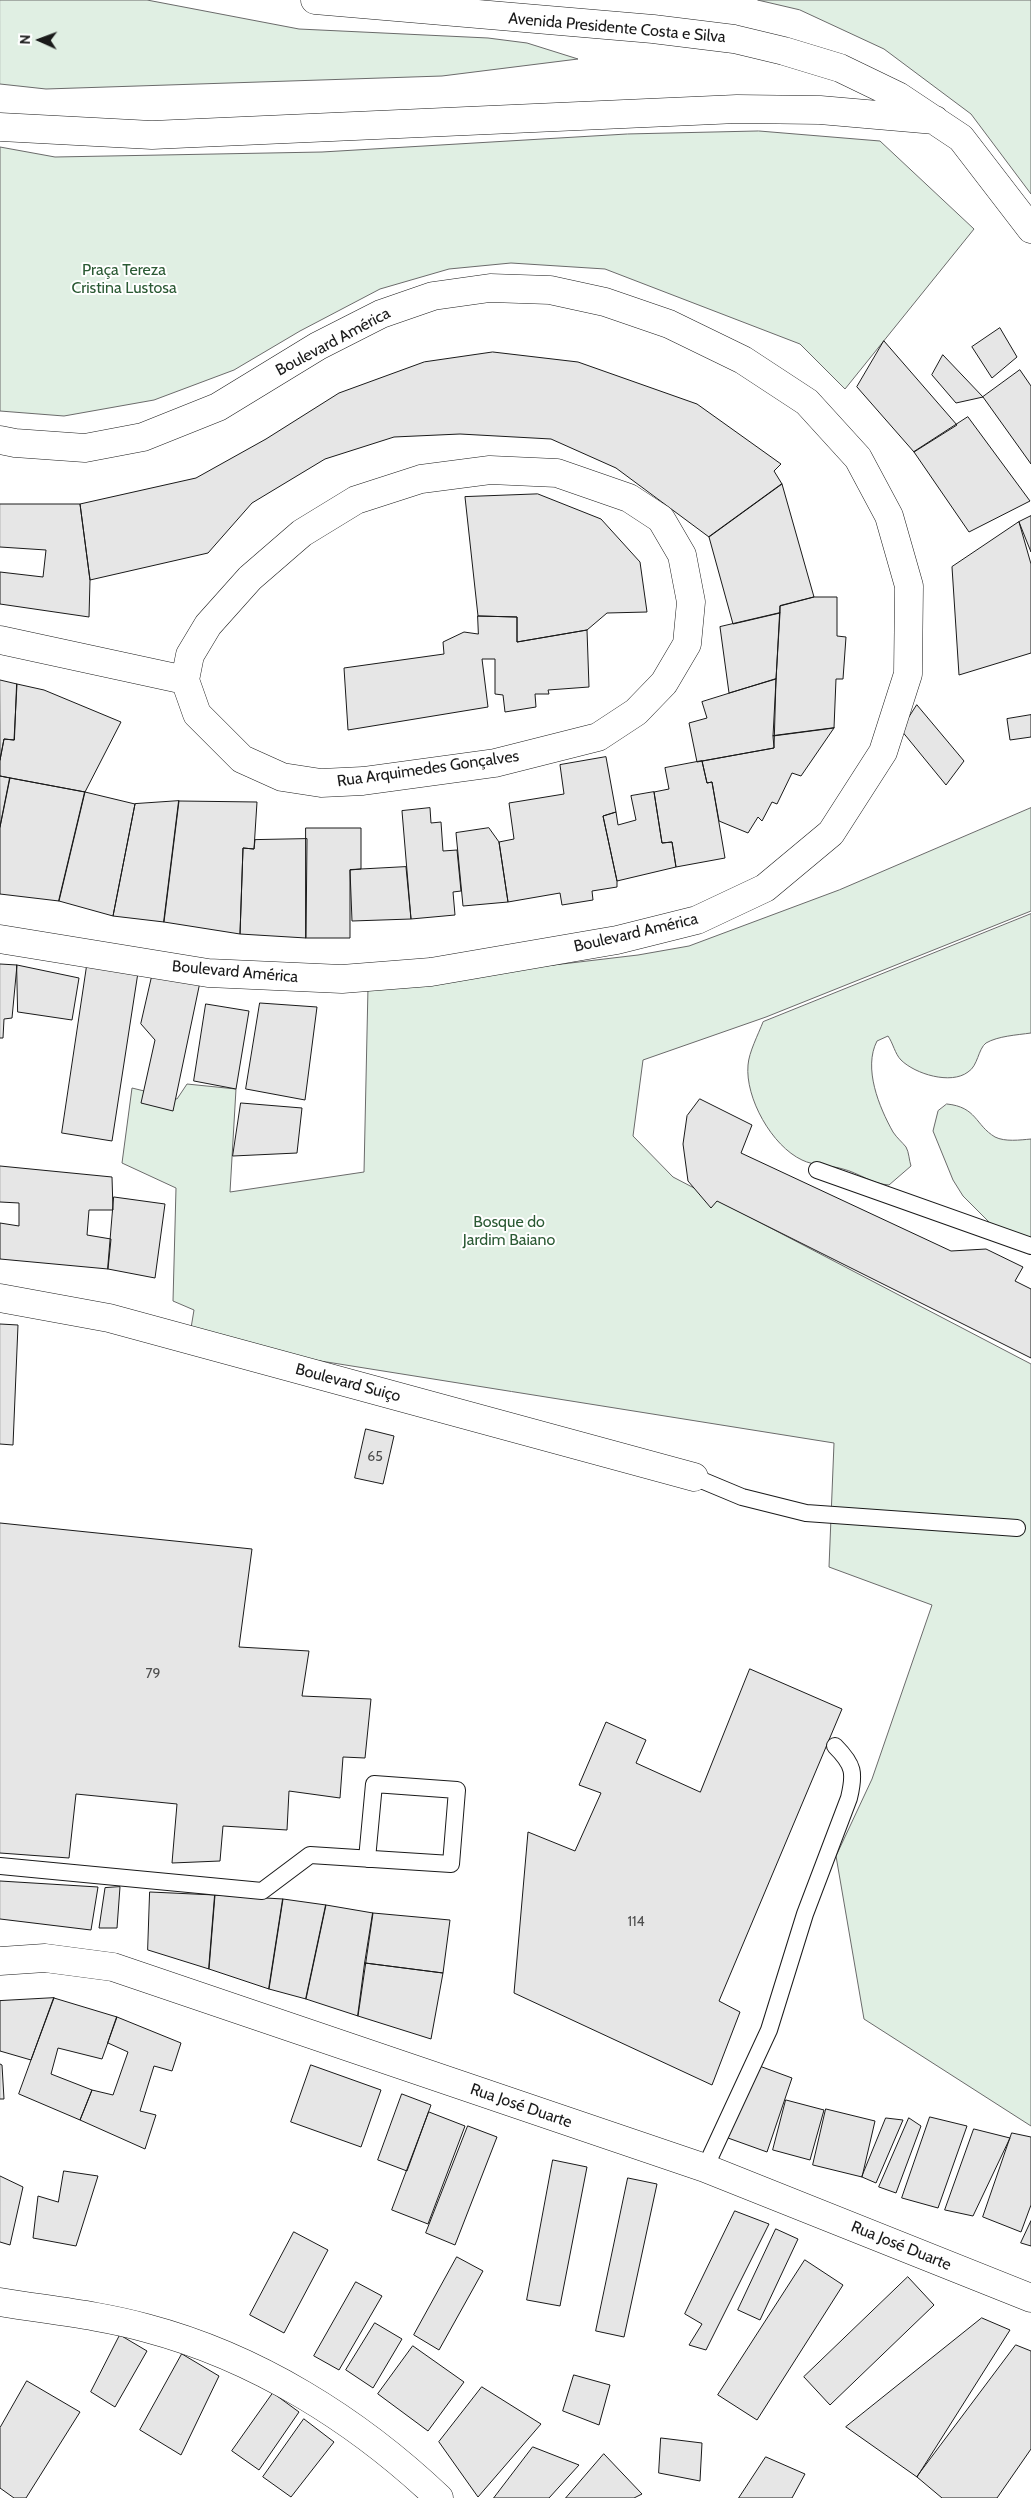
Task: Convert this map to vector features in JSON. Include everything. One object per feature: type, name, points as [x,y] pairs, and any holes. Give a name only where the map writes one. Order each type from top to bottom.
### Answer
[{"type":"street","name":"Avenida Presidente Costa e Silva","points":[[315,0],[653,29],[734,39],[784,51],[840,68],[898,96],[961,138],[1031,229]]},
{"type":"street","points":[[0,127],[152,135],[737,109],[820,110],[936,120]]},
{"type":"street","name":"Boulevard América","points":[[0,440],[15,443],[85,448],[143,436],[218,407],[318,346],[381,314],[433,296],[490,288],[550,290],[605,302],[669,324],[743,360],[807,402],[858,458],[889,516],[909,586],[908,674],[883,752],[831,833],[765,888],[697,920],[617,940],[431,972],[342,979],[208,973],[0,939]]},
{"type":"street","name":"Rua Arquimedes Gonçalves","points":[[490,470],[557,473],[629,498],[661,519],[682,556],[690,602],[687,644],[664,683],[636,712],[598,737],[495,763],[363,781],[321,784],[282,777],[242,759],[217,736],[197,714],[185,680],[190,655],[208,624],[250,578],[302,532],[356,500],[420,479],[490,470]]},
{"type":"street","points":[[0,640],[185,680]]},
{"type":"street","name":"Boulevard Suiço","points":[[0,1298],[109,1318],[694,1477]]},
{"type":"street","name":"Rua José Duarte","points":[[0,1961],[45,1958],[113,1967],[705,2168],[1031,2298]]},
{"type":"street","points":[[0,2302],[144,2327],[183,2339],[251,2365],[326,2408],[414,2474],[439,2498]]},
{"type":"lane","points":[[817,1170],[1031,1246]]},
{"type":"lane","points":[[694,1477],[742,1497],[806,1513],[1017,1528]]},
{"type":"lane","points":[[705,2168],[769,2030],[808,1906],[849,1798],[854,1779],[849,1760],[835,1746]]},
{"type":"lane","points":[[0,1866],[262,1891],[310,1855],[368,1859],[451,1864],[456,1790],[374,1784],[368,1859]]},
{"type":"green space","points":[[0,0],[147,0],[299,29],[488,38],[527,43],[578,59],[442,76],[46,89],[0,84]]},
{"type":"green space","points":[[758,0],[1031,0],[1031,194],[971,114],[884,49],[800,10]]},
{"type":"green space","name":"Praça Tereza Cristina Lustosa","points":[[759,131],[880,141],[974,229],[845,389],[800,344],[605,269],[511,263],[449,269],[380,289],[300,331],[234,370],[154,400],[64,416],[0,411],[0,147],[55,157],[322,152],[627,134]]},
{"type":"green space","name":"Bosque do Jardim Baiano","points":[[1031,808],[1031,911],[766,1017],[643,1060],[633,1136],[673,1177],[1031,1364],[1031,2126],[864,2019],[836,1856],[872,1779],[932,1605],[829,1567],[834,1443],[189,1340],[194,1310],[173,1301],[176,1188],[122,1163],[132,1088],[177,1099],[187,1084],[236,1089],[230,1192],[364,1172],[368,987],[638,955],[689,946],[839,890]]},
{"type":"green space","points":[[1031,914],[1031,1033],[1002,1037],[986,1043],[971,1069],[961,1076],[952,1078],[933,1076],[907,1065],[899,1058],[888,1036],[877,1041],[872,1063],[874,1087],[888,1122],[907,1149],[911,1166],[889,1185],[883,1184],[843,1169],[807,1162],[780,1144],[763,1120],[756,1106],[748,1078],[750,1055],[763,1022]]},
{"type":"green space","points":[[947,1104],[957,1106],[970,1113],[988,1132],[999,1139],[1031,1139],[1031,1242],[997,1230],[963,1196],[953,1180],[933,1131],[938,1111]]},
{"type":"building","points":[[1000,328],[1017,357],[992,378],[972,347]]},
{"type":"building","points":[[884,341],[957,425],[914,452],[857,387]]},
{"type":"building","points":[[493,352],[578,362],[697,404],[781,464],[774,471],[782,484],[709,537],[616,468],[551,439],[460,434],[394,437],[325,459],[252,503],[208,553],[90,580],[80,504],[196,478],[266,439],[339,393],[424,362]]},
{"type":"building","points":[[943,355],[983,397],[956,403],[932,375]]},
{"type":"building","points":[[1020,370],[1031,386],[1031,464],[983,397]]},
{"type":"building","points":[[968,417],[1030,501],[969,532],[914,452]]},
{"type":"building","points":[[782,484],[814,597],[780,606],[780,613],[733,624],[709,537]]},
{"type":"building","points":[[538,494],[601,519],[640,562],[647,612],[607,613],[587,630],[517,642],[517,617],[478,616],[465,497]]},
{"type":"building","points":[[0,504],[80,504],[90,580],[89,617],[0,604],[0,572],[43,577],[46,550],[0,547]]},
{"type":"building","points":[[1031,516],[1031,552],[1019,522]]},
{"type":"building","points":[[1019,522],[1031,564],[1031,653],[959,675],[952,567]]},
{"type":"building","points":[[814,597],[837,597],[837,636],[846,637],[843,679],[836,679],[834,728],[773,736],[780,606]]},
{"type":"building","points":[[780,613],[776,679],[729,693],[720,627]]},
{"type":"building","points":[[478,616],[517,617],[517,642],[587,630],[589,687],[548,690],[549,694],[535,694],[536,707],[505,712],[503,695],[495,694],[495,659],[482,659],[488,707],[348,730],[344,668],[444,654],[443,642],[464,632],[478,634]]},
{"type":"building","points":[[776,679],[774,748],[697,762],[689,723],[707,718],[702,702]]},
{"type":"building","points":[[0,680],[17,684],[14,740],[4,739],[0,760]]},
{"type":"building","points":[[17,684],[44,690],[121,722],[85,792],[0,776],[0,760],[4,739],[14,740]]},
{"type":"building","points":[[917,705],[964,761],[946,785],[901,730]]},
{"type":"building","points":[[1031,715],[1031,737],[1010,740],[1007,719]]},
{"type":"building","points":[[834,728],[801,776],[792,773],[777,804],[772,802],[762,821],[758,817],[748,833],[719,821],[712,782],[707,783],[702,761],[774,748],[773,736]]},
{"type":"building","points":[[606,757],[616,812],[603,816],[617,887],[592,891],[593,900],[562,905],[560,893],[508,902],[499,842],[514,839],[509,803],[564,794],[560,765]]},
{"type":"building","points":[[702,761],[707,783],[712,782],[725,858],[676,867],[672,842],[662,843],[654,792],[669,789],[665,768]]},
{"type":"building","points":[[0,776],[10,778],[0,827]]},
{"type":"building","points":[[10,778],[85,792],[59,901],[0,894],[0,827]]},
{"type":"building","points":[[85,792],[135,804],[113,916],[59,901]]},
{"type":"building","points":[[654,792],[662,843],[672,842],[676,867],[617,881],[603,816],[616,812],[618,825],[636,820],[631,796]]},
{"type":"building","points":[[179,801],[164,922],[113,916],[135,804]]},
{"type":"building","points":[[179,801],[257,802],[254,849],[243,848],[240,934],[164,922]]},
{"type":"building","points":[[430,808],[431,823],[441,822],[443,851],[457,850],[461,891],[453,892],[455,915],[411,919],[402,811]]},
{"type":"building","points":[[306,828],[361,828],[361,869],[350,870],[350,938],[306,938]]},
{"type":"building","points":[[489,828],[499,842],[508,902],[463,906],[456,833]]},
{"type":"building","points":[[307,839],[306,938],[240,934],[243,848],[254,849],[255,840]]},
{"type":"building","points":[[406,867],[411,919],[352,921],[350,870]]},
{"type":"building","points":[[88,959],[139,966],[112,1141],[62,1133]]},
{"type":"building","points":[[0,964],[17,965],[12,1018],[4,1019],[3,1038],[0,1038]]},
{"type":"building","points":[[17,965],[79,978],[72,1020],[18,1012]]},
{"type":"building","points":[[153,972],[200,982],[173,1111],[141,1103],[155,1040],[141,1024]]},
{"type":"building","points":[[260,1003],[317,1007],[305,1100],[246,1089]]},
{"type":"building","points":[[206,1004],[249,1011],[236,1089],[194,1081]]},
{"type":"building","points":[[700,1099],[752,1125],[741,1153],[951,1251],[986,1249],[1023,1267],[1015,1281],[1031,1289],[1031,1358],[717,1201],[711,1208],[688,1181],[683,1144],[687,1116]]},
{"type":"building","points":[[241,1103],[302,1108],[297,1153],[233,1156]]},
{"type":"building","points":[[0,1166],[112,1177],[113,1210],[89,1210],[87,1235],[111,1239],[108,1269],[0,1259],[0,1223],[19,1226],[19,1203],[0,1202]]},
{"type":"building","points":[[114,1197],[165,1204],[155,1278],[108,1269]]},
{"type":"building","points":[[0,1324],[18,1325],[13,1445],[0,1444]]},
{"type":"building","points":[[366,1429],[394,1436],[383,1484],[355,1478]]},
{"type":"building","points":[[0,1523],[252,1549],[239,1647],[309,1651],[302,1696],[371,1699],[365,1758],[343,1757],[340,1798],[289,1791],[287,1830],[223,1826],[220,1861],[172,1863],[177,1804],[76,1794],[69,1858],[0,1853]]},
{"type":"building","points":[[750,1669],[842,1709],[719,2001],[740,2012],[712,2085],[514,1993],[528,1832],[575,1851],[601,1793],[579,1785],[606,1722],[646,1740],[636,1763],[700,1792]]},
{"type":"building","points":[[0,1881],[98,1887],[91,1930],[0,1919]]},
{"type":"building","points":[[120,1887],[117,1928],[99,1928],[105,1888]]},
{"type":"building","points":[[150,1892],[215,1895],[209,1969],[148,1950]]},
{"type":"building","points":[[215,1895],[283,1899],[269,1989],[209,1969]]},
{"type":"building","points":[[283,1899],[326,1905],[306,1999],[269,1989]]},
{"type":"building","points":[[326,1905],[373,1913],[358,2016],[306,1999]]},
{"type":"building","points":[[373,1913],[450,1920],[443,1973],[365,1963]]},
{"type":"building","points":[[365,1963],[443,1973],[431,2039],[358,2016]]},
{"type":"building","points":[[54,1998],[117,2017],[102,2059],[58,2048],[51,2074],[92,2090],[80,2120],[19,2094]]},
{"type":"building","points":[[54,1998],[31,2060],[0,2051],[0,2001]]},
{"type":"building","points":[[117,2017],[181,2043],[172,2071],[154,2066],[140,2111],[156,2115],[145,2149],[80,2120],[92,2090],[113,2095],[128,2052],[108,2043]]},
{"type":"building","points":[[0,2064],[2,2065],[4,2099],[0,2099]]},
{"type":"building","points":[[754,2064],[792,2078],[767,2152],[728,2138]]},
{"type":"building","points":[[311,2065],[381,2090],[361,2147],[291,2122]]},
{"type":"building","points":[[402,2094],[431,2105],[407,2171],[378,2160]]},
{"type":"building","points":[[786,2100],[824,2110],[810,2160],[773,2150]]},
{"type":"building","points":[[826,2109],[875,2121],[862,2177],[813,2165]]},
{"type":"building","points":[[429,2112],[465,2126],[428,2224],[392,2210]]},
{"type":"building","points":[[930,2117],[967,2126],[938,2208],[902,2198]]},
{"type":"building","points":[[886,2118],[903,2120],[876,2183],[862,2177]]},
{"type":"building","points":[[909,2118],[921,2126],[896,2193],[879,2187]]},
{"type":"building","points":[[468,2126],[497,2137],[455,2245],[426,2233]]},
{"type":"building","points":[[974,2129],[1010,2138],[973,2216],[945,2210]]},
{"type":"building","points":[[1012,2133],[1031,2137],[1031,2205],[1021,2232],[983,2217]]},
{"type":"building","points":[[553,2160],[587,2167],[560,2306],[527,2300]]},
{"type":"building","points":[[64,2171],[98,2176],[76,2246],[33,2238],[38,2196],[58,2202]]},
{"type":"building","points":[[0,2176],[23,2187],[10,2245],[0,2242]]},
{"type":"building","points":[[628,2178],[657,2184],[624,2337],[596,2331]]},
{"type":"building","points":[[735,2211],[769,2224],[706,2350],[689,2345],[702,2324],[685,2314]]},
{"type":"building","points":[[1031,2221],[1031,2246],[1021,2243]]},
{"type":"building","points":[[776,2229],[798,2239],[760,2320],[738,2310]]},
{"type":"building","points":[[294,2232],[328,2250],[284,2333],[250,2315]]},
{"type":"building","points":[[457,2257],[483,2271],[439,2350],[414,2335]]},
{"type":"building","points":[[805,2260],[843,2285],[757,2420],[718,2395]]},
{"type":"building","points":[[908,2277],[934,2305],[830,2405],[804,2377]]},
{"type":"building","points":[[356,2282],[382,2296],[339,2370],[314,2356]]},
{"type":"building","points":[[982,2318],[1010,2330],[917,2477],[846,2427]]},
{"type":"building","points":[[375,2323],[402,2339],[373,2388],[346,2370]]},
{"type":"building","points":[[120,2335],[147,2351],[115,2407],[91,2392]]},
{"type":"building","points":[[1016,2345],[1031,2351],[1031,2449],[997,2498],[942,2498],[917,2477]]},
{"type":"building","points":[[413,2346],[464,2382],[428,2431],[378,2394]]},
{"type":"building","points":[[182,2354],[219,2376],[181,2455],[140,2430]]},
{"type":"building","points":[[574,2375],[610,2385],[599,2425],[563,2411]]},
{"type":"building","points":[[27,2381],[80,2412],[26,2498],[14,2498],[0,2488],[0,2428]]},
{"type":"building","points":[[482,2387],[541,2424],[478,2497],[439,2442]]},
{"type":"building","points":[[273,2393],[299,2412],[259,2470],[232,2451]]},
{"type":"building","points":[[304,2419],[334,2442],[291,2497],[263,2477]]},
{"type":"building","points":[[661,2438],[702,2443],[700,2481],[659,2473]]},
{"type":"building","points":[[533,2447],[579,2465],[549,2498],[494,2498]]},
{"type":"building","points":[[604,2454],[642,2494],[634,2498],[566,2498]]},
{"type":"building","points":[[766,2457],[805,2474],[792,2498],[739,2498]]}]
